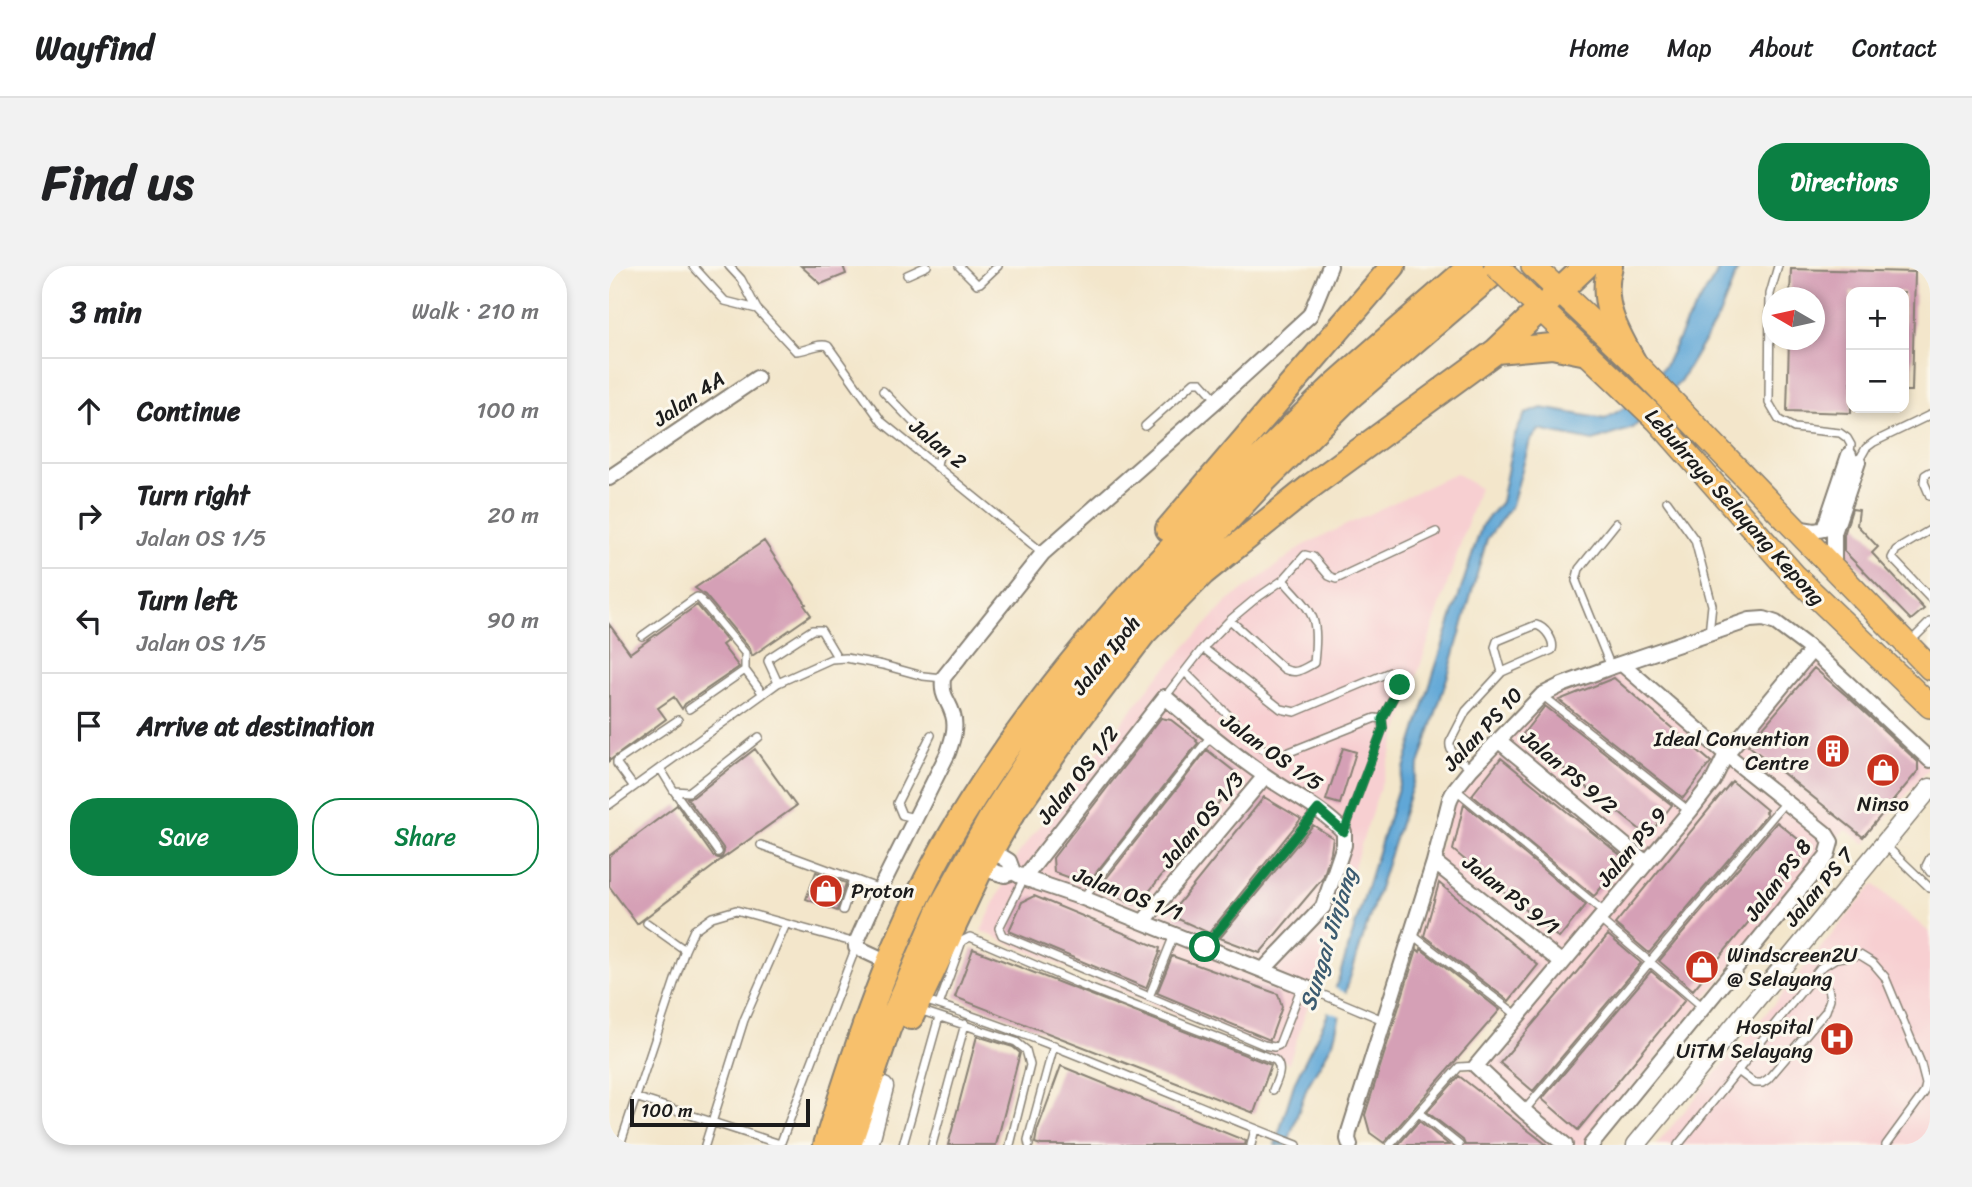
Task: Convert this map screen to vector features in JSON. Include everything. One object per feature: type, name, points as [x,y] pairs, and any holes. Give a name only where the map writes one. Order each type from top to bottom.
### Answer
[{"type":"highway","name":"Jalan Ipoh","points":[[826,1145],[888,962],[944,846],[998,760],[1106,620],[1191,526],[1335,385],[1474,278],[1503,266]]},
{"type":"highway","points":[[1137,640],[1203,573],[1248,536],[1311,486],[1496,351],[1534,303],[1547,279],[1586,266]]},
{"type":"highway","points":[[1610,266],[1606,292],[1609,314],[1633,361]]},
{"type":"highway","points":[[998,760],[1058,667],[1126,578],[1386,271]]},
{"type":"highway","points":[[863,1145],[884,1087],[960,929],[986,859],[1039,775],[1137,640],[1193,576],[1474,278]]},
{"type":"highway","name":"Jalan Ipoh","points":[[849,1145],[888,1029],[941,907],[994,813],[1060,711],[1122,633],[1263,482],[1474,278]]},
{"type":"highway","points":[[1496,351],[1552,346],[1587,353]]},
{"type":"main road","name":"Lebuhraya Selayang Kepong","points":[[1496,266],[1657,420],[1794,575],[1930,706]]},
{"type":"main road","name":"Lebuhraya Selayang Kepong","points":[[1547,279],[1633,361],[1930,668]]},
{"type":"street","points":[[888,962],[856,945],[955,734],[953,715],[941,690],[943,678],[1043,553],[1310,315],[1329,266]]},
{"type":"street","name":"Jalan 4A","points":[[609,478],[757,378]]},
{"type":"street","points":[[1791,526],[1814,531],[1824,529],[1854,459]]},
{"type":"street","points":[[1834,567],[1834,533],[1846,481]]},
{"type":"street","name":"Jalan PS 10","points":[[1349,1145],[1349,1132],[1434,862],[1450,799],[1471,769],[1542,695],[1617,665],[1750,620],[1764,619],[1776,623],[1812,650],[1930,760]]},
{"type":"street","name":"Jalan PS 9","points":[[1476,1066],[1690,811],[1713,781],[1725,754],[1812,650]]},
{"type":"street","points":[[1617,665],[1725,754],[1786,800]]},
{"type":"street","name":"Jalan OS 1/5","points":[[1165,697],[1211,736],[1265,776],[1318,809],[1344,832]]},
{"type":"street","name":"Jalan OS 1/2","points":[[1018,875],[1165,697]]},
{"type":"street","name":"Jalan PS 9/2","points":[[1498,740],[1646,863]]},
{"type":"street","name":"Jalan OS 1/3","points":[[1143,922],[1265,776]]},
{"type":"street","name":"Jalan PS 7","points":[[1636,1145],[1930,788]]},
{"type":"street","name":"Jalan PS 8","points":[[1591,1145],[1827,856],[1831,842],[1826,834],[1786,800]]},
{"type":"street","points":[[1263,970],[1323,907],[1344,845],[1344,832]]},
{"type":"street","name":"Jalan OS 1/1","points":[[986,859],[1009,861],[1018,875]]},
{"type":"street","name":"Jalan OS 1/1","points":[[986,859],[1005,875],[1018,875],[1083,898],[1308,988]]},
{"type":"street","name":"Jalan PS 9/1","points":[[1434,862],[1562,962]]},
{"type":"street","points":[[1476,1066],[1565,1145]]},
{"type":"street","points":[[869,1145],[884,1087]]},
{"type":"lane","points":[[693,266],[725,301],[757,309]]},
{"type":"lane","points":[[729,266],[741,279],[757,309]]},
{"type":"lane","points":[[907,275],[927,266]]},
{"type":"lane","points":[[959,266],[977,284],[998,266]]},
{"type":"lane","points":[[1778,266],[1770,294],[1769,403],[1779,420],[1794,428],[1840,433],[1847,438],[1854,459],[1874,442],[1930,415]]},
{"type":"lane","name":"Jalan 2","points":[[757,309],[796,351],[822,344],[828,346],[883,422],[1043,553]]},
{"type":"lane","points":[[1145,426],[1194,382],[1201,382],[1217,400]]},
{"type":"lane","points":[[883,391],[940,450],[937,466]]},
{"type":"lane","points":[[1930,472],[1925,475],[1924,482],[1930,496]]},
{"type":"lane","points":[[1667,501],[1695,540],[1712,604],[1709,635]]},
{"type":"lane","points":[[1616,523],[1579,569],[1576,581],[1617,665]]},
{"type":"lane","points":[[1930,530],[1896,550],[1892,558],[1930,598]]},
{"type":"lane","points":[[1165,697],[1203,648],[1230,620],[1283,580],[1305,555],[1313,556],[1329,576],[1336,579],[1436,532]]},
{"type":"lane","points":[[1230,620],[1291,672],[1297,672],[1314,663],[1317,636],[1312,611],[1283,580]]},
{"type":"lane","points":[[642,636],[697,597],[745,653],[745,670],[763,694]]},
{"type":"lane","points":[[1907,645],[1930,622]]},
{"type":"lane","points":[[1471,769],[1451,752],[1451,742],[1467,711],[1502,672],[1552,650],[1552,642],[1543,628],[1536,625],[1497,641],[1495,647],[1502,672]]},
{"type":"lane","points":[[778,683],[769,658],[812,630],[821,630],[837,657]]},
{"type":"lane","name":"Jalan OS 1/5","points":[[1203,648],[1282,709],[1295,712],[1390,673],[1397,676],[1400,685],[1382,719],[1383,728],[1344,832]]},
{"type":"lane","points":[[609,805],[778,683],[837,657],[943,678]]},
{"type":"lane","points":[[689,709],[745,670]]},
{"type":"lane","points":[[1185,672],[1261,748],[1273,753],[1287,753],[1375,718],[1382,719]]},
{"type":"lane","points":[[1542,695],[1690,811]]},
{"type":"lane","points":[[634,787],[617,761],[678,720]]},
{"type":"lane","points":[[915,818],[902,815],[897,803],[932,735]]},
{"type":"lane","points":[[1083,898],[1211,736]]},
{"type":"lane","points":[[674,791],[689,792],[759,737]]},
{"type":"lane","points":[[660,768],[719,852]]},
{"type":"lane","points":[[1455,789],[1703,1008]]},
{"type":"lane","points":[[1524,1111],[1786,800]]},
{"type":"lane","points":[[1205,947],[1318,809]]},
{"type":"lane","points":[[1884,844],[1930,888]]},
{"type":"lane","points":[[761,845],[880,889]]},
{"type":"lane","points":[[1930,858],[1926,866],[1930,872]]},
{"type":"lane","points":[[1018,875],[999,929],[1002,935],[1274,1047],[1279,1045],[1308,988]]},
{"type":"lane","points":[[843,910],[853,880]]},
{"type":"lane","points":[[620,1145],[635,1097],[685,950],[694,930],[712,917],[736,910],[856,945],[780,1145],[635,1097]]},
{"type":"lane","points":[[647,923],[685,950]]},
{"type":"lane","points":[[705,1145],[744,1020],[786,924]]},
{"type":"lane","points":[[960,929],[970,937],[1086,986],[1275,1060],[1280,1069],[1273,1090]]},
{"type":"lane","points":[[1411,934],[1517,1016]]},
{"type":"lane","points":[[1149,997],[1174,935]]},
{"type":"lane","points":[[1678,1145],[1820,968],[1836,958],[1860,955],[1873,963],[1885,976],[1928,1085],[1890,1144]]},
{"type":"lane","points":[[1738,1071],[1754,1083],[1762,1083],[1768,1079],[1826,1011],[1830,999],[1828,988],[1814,977]]},
{"type":"lane","name":"Jalan OS 1/1","points":[[1308,988],[1383,1020]]},
{"type":"lane","points":[[924,1004],[939,1017],[1016,1042],[1026,1050],[1030,1065],[1010,1145]]},
{"type":"lane","points":[[924,1004],[1054,1045],[1297,1145]]},
{"type":"lane","points":[[903,1145],[939,1017]]},
{"type":"lane","points":[[932,1145],[965,1024]]},
{"type":"lane","points":[[1029,1145],[1028,1140],[1054,1045]]},
{"type":"lane","points":[[1390,1145],[1459,1067],[1476,1066]]},
{"type":"lane","points":[[1419,1112],[1459,1145]]},
{"type":"lane","points":[[1251,1145],[1255,1129]]},
{"type":"shaded area","points":[[1456,473],[1479,488],[1289,1063],[981,931],[1018,854],[1155,680],[1226,603],[1304,545]]},
{"type":"shaded area","points":[[1812,656],[1930,767],[1865,844],[1845,829],[1585,1145],[1394,1145],[1461,1070],[1473,1069],[1522,1016],[1415,934],[1453,801],[1460,790],[1543,701],[1621,668],[1726,761]]},
{"type":"shaded area","name":"Hospital UiTM Selayang","points":[[1874,884],[1930,933],[1930,1145],[1656,1145]]},
{"type":"water","points":[[1720,266],[1739,266],[1719,316],[1679,383],[1633,428],[1593,441],[1539,430],[1530,441],[1512,505],[1487,539],[1449,672],[1347,987],[1333,1042],[1307,1087],[1287,1145],[1275,1145],[1295,1081],[1327,1016],[1482,525],[1501,502],[1514,437],[1525,414],[1542,408],[1605,419],[1627,406],[1665,366],[1686,323]]},
{"type":"pier","points":[[1332,987],[1349,994],[1343,1017],[1325,1010]]},
{"type":"building","points":[[801,266],[843,266],[846,274],[821,284]]},
{"type":"building","points":[[1791,269],[1915,272],[1912,391],[1909,391],[1909,287],[1846,287],[1846,413],[1787,411],[1789,350],[1825,350],[1825,287],[1790,287]]},
{"type":"building","points":[[1852,509],[1859,510],[1857,525],[1878,547],[1872,553],[1924,609],[1911,620],[1844,551],[1844,535]]},
{"type":"building","points":[[764,541],[811,615],[752,656],[750,649],[705,595],[695,588]]},
{"type":"building","points":[[697,605],[727,641],[722,645],[739,667],[685,704],[682,709],[674,697],[658,708],[666,719],[609,761],[609,624],[630,653]]},
{"type":"building","name":"Ideal Convention Centre","points":[[1814,668],[1918,762],[1918,771],[1863,837],[1748,745]]},
{"type":"building","points":[[1614,678],[1711,762],[1683,798],[1559,700]]},
{"type":"building","points":[[1545,706],[1672,805],[1648,836],[1522,735]]},
{"type":"building","points":[[1161,718],[1171,720],[1198,743],[1087,884],[1054,872],[1053,858]]},
{"type":"building","points":[[1343,748],[1356,752],[1340,804],[1326,800]]},
{"type":"building","points":[[755,749],[796,806],[637,924],[609,886],[609,856],[677,805],[713,856],[722,857],[723,848],[687,798],[693,797]]},
{"type":"building","points":[[1207,750],[1235,772],[1234,783],[1144,898],[1132,903],[1098,889]]},
{"type":"building","points":[[1501,758],[1625,859],[1594,896],[1472,795]]},
{"type":"building","points":[[1732,781],[1767,810],[1767,814],[1649,953],[1615,924]]},
{"type":"building","points":[[1264,797],[1301,819],[1209,933],[1176,918],[1175,908]]},
{"type":"building","points":[[1464,804],[1586,905],[1559,938],[1453,850]]},
{"type":"building","points":[[1777,822],[1809,848],[1693,990],[1659,961]]},
{"type":"building","points":[[1313,825],[1333,838],[1323,878],[1260,953],[1220,938]]},
{"type":"building","name":"Proton","points":[[816,872],[846,883],[837,911],[806,899]]},
{"type":"building","points":[[1439,883],[1538,965],[1509,1001],[1424,936]]},
{"type":"building","points":[[1034,896],[1160,948],[1146,988],[1009,931],[1022,902]]},
{"type":"building","points":[[1608,935],[1641,963],[1533,1091],[1500,1063]]},
{"type":"building","points":[[973,949],[1271,1065],[1254,1113],[955,997]]},
{"type":"building","points":[[1417,949],[1420,952],[1421,949],[1500,1010],[1384,1143],[1370,1133],[1365,1115]]},
{"type":"building","points":[[1172,956],[1278,994],[1282,1007],[1270,1040],[1157,993]]},
{"type":"building","points":[[1651,971],[1685,1000],[1578,1130],[1542,1099]]},
{"type":"building","points":[[977,1036],[1013,1047],[1020,1053],[996,1145],[948,1145]]},
{"type":"building","points":[[1061,1066],[1246,1141],[1245,1145],[1035,1143]]},
{"type":"building","points":[[1459,1076],[1547,1145],[1465,1145],[1463,1140],[1427,1112]]},
{"type":"building","points":[[1419,1121],[1449,1145],[1398,1145]]},
{"type":"place","name":"Ideal Convention Centre","points":[[1833,751]]},
{"type":"place","name":"Ninso","points":[[1883,770]]},
{"type":"place","name":"Proton","points":[[826,891]]},
{"type":"place","name":"Windscreen2U @ Selayang","points":[[1702,967]]},
{"type":"place","name":"Hospital UiTM Selayang","points":[[1837,1039]]},
{"type":"route","points":[[1205,947],[1318,809],[1344,832],[1383,728],[1382,719],[1400,685]]},
{"type":"water label","name":"Sungai Jinjang","points":[[1328,939]]}]
